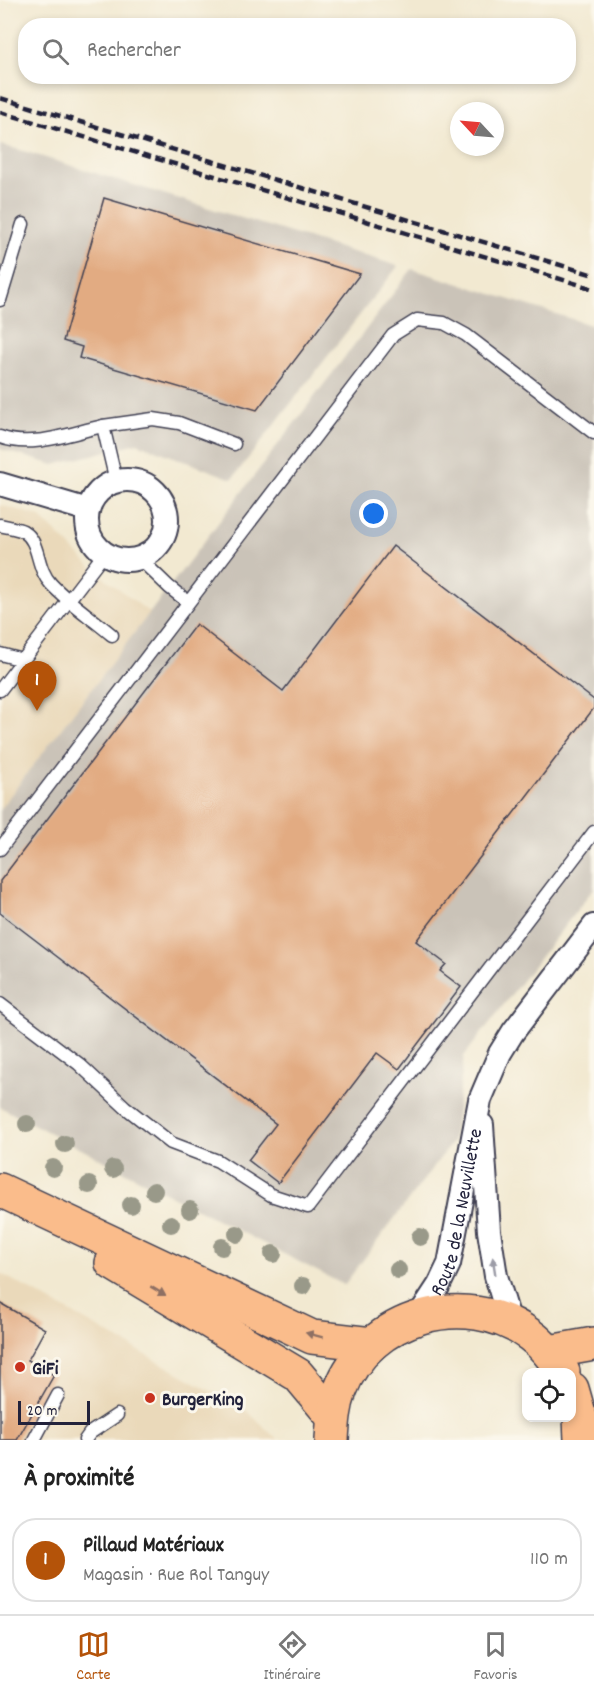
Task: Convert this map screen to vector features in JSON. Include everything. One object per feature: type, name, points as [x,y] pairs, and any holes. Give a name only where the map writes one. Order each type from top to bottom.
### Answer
[{"type":"main road","points":[[0,1190],[312,1337],[372,1344]]},
{"type":"main road","points":[[0,1195],[298,1375],[333,1428]]},
{"type":"main road","points":[[333,1428],[340,1390],[354,1365],[372,1344],[393,1328],[418,1317],[459,1311],[480,1313],[510,1322],[531,1335],[556,1362],[594,1344]]},
{"type":"main road","points":[[576,1403],[580,1417],[581,1440]]},
{"type":"street","points":[[130,480],[143,483],[155,491],[163,502],[167,515],[166,529],[161,542],[152,552],[140,559],[121,560],[104,554],[89,534],[88,510],[94,497],[104,487],[116,481],[130,480]]},
{"type":"street","points":[[0,484],[88,510]]},
{"type":"street","name":"Route de la Neuvillette","points":[[418,1317],[439,1285],[449,1264],[480,1100],[500,1053],[513,1032],[594,926]]},
{"type":"street","name":"Route de la Neuvillette","points":[[480,1100],[489,1231],[496,1276],[510,1322]]},
{"type":"lane","points":[[0,300],[23,224]]},
{"type":"lane","points":[[0,849],[393,335],[417,320],[444,323],[466,335],[594,433]]},
{"type":"lane","points":[[0,437],[12,441],[29,442],[103,426],[153,419],[179,423],[234,444]]},
{"type":"lane","points":[[103,426],[116,481]]},
{"type":"lane","points":[[0,525],[22,531],[30,537],[36,548],[40,570],[50,582],[68,600],[112,635]]},
{"type":"lane","points":[[0,690],[104,554]]},
{"type":"lane","points":[[140,559],[188,602]]},
{"type":"lane","points":[[0,654],[23,660]]},
{"type":"lane","points":[[0,1004],[79,1064],[125,1107],[171,1143],[218,1161],[271,1195],[308,1208],[594,832]]},
{"type":"lane","points":[[34,1440],[58,1395]]},
{"type":"lane","points":[[85,1440],[90,1433],[117,1415]]},
{"type":"shaded area","points":[[0,145],[398,266],[232,479],[137,443],[54,465],[0,449]]},
{"type":"shaded area","points":[[412,269],[594,326],[594,888],[464,1056],[453,1141],[344,1285],[0,1107],[0,809]]},
{"type":"shaded area","points":[[0,505],[39,516],[94,570],[150,613],[0,809]]},
{"type":"shaded area","points":[[0,1273],[248,1412],[278,1440],[0,1440]]},
{"type":"building","points":[[104,198],[360,274],[257,410],[79,358],[82,347],[63,341]]},
{"type":"building","points":[[393,546],[594,700],[594,708],[416,941],[446,964],[440,971],[461,987],[399,1069],[377,1053],[278,1183],[248,1160],[276,1124],[0,913],[0,881],[196,624],[283,691]]},
{"type":"building","name":"GiFi","points":[[0,1303],[45,1329],[28,1360],[54,1375],[17,1440],[0,1440]]},
{"type":"railway","points":[[0,98],[594,275]]},
{"type":"railway","points":[[0,112],[594,289]]},
{"type":"place","name":"Pillaud Matériaux","points":[[37,711]]},
{"type":"place","name":"GiFi","points":[[20,1367]]},
{"type":"place","name":"BurgerKing","points":[[150,1398]]}]
